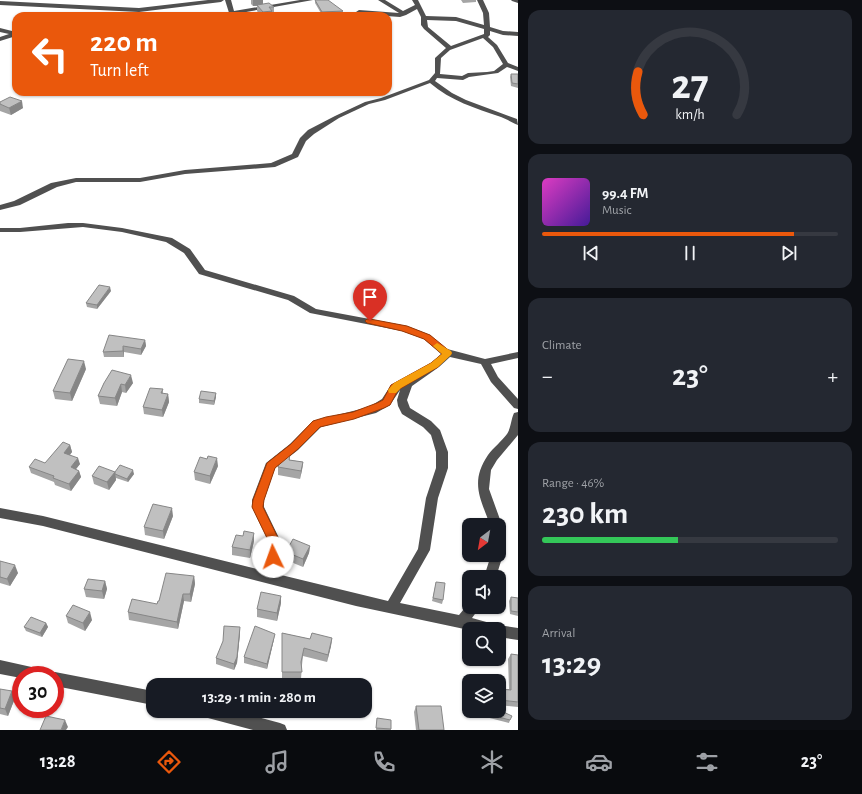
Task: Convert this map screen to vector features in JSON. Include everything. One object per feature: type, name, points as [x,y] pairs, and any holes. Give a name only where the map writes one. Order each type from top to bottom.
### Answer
[{"type":"street","points":[[0,3],[137,12],[216,2],[221,0]]},
{"type":"street","points":[[228,0],[231,12]]},
{"type":"street","points":[[242,12],[289,2],[310,0]]},
{"type":"street","points":[[380,0],[386,0]]},
{"type":"street","points":[[380,0],[404,14]]},
{"type":"street","points":[[480,0],[486,13],[487,33],[485,36],[488,41],[496,46],[506,64],[518,69]]},
{"type":"street","points":[[514,0],[518,1]]},
{"type":"street","points":[[392,13],[404,14],[417,3],[424,18],[424,25],[426,28],[446,44],[448,49]]},
{"type":"street","points":[[424,18],[456,19],[518,35]]},
{"type":"street","points":[[0,30],[12,33]]},
{"type":"street","points":[[0,39],[12,35]]},
{"type":"street","points":[[434,78],[439,66],[438,58],[448,49],[485,36]]},
{"type":"street","points":[[392,95],[434,78],[458,78],[487,74],[496,72],[506,64]]},
{"type":"street","points":[[434,78],[450,96],[485,110],[503,115],[518,123]]},
{"type":"street","points":[[0,208],[14,205],[54,185],[76,180],[140,180],[185,172],[272,164],[295,155],[303,140],[311,132],[337,117],[367,103],[390,96]]},
{"type":"street","points":[[0,230],[20,230],[68,224],[122,230],[169,240],[180,245],[187,251],[199,270],[205,274],[291,298],[313,311],[404,328],[427,337],[440,350],[485,362],[518,355]]},
{"type":"street","points":[[270,578],[273,557],[273,538],[258,507],[258,500],[270,466],[294,447],[317,424],[372,410],[386,402],[395,388],[435,365],[448,353]]},
{"type":"street","points":[[485,362],[487,370],[497,384],[518,405]]},
{"type":"street","points":[[391,607],[424,550],[432,498],[442,468],[442,452],[440,442],[432,428],[413,416],[403,406],[402,400],[405,390],[412,379]]},
{"type":"street","points":[[493,518],[483,489],[485,470],[493,457],[513,434],[518,416]]},
{"type":"street","points":[[0,513],[43,521],[391,607],[462,622],[468,614]]},
{"type":"street","points":[[506,632],[518,634]]},
{"type":"street","points":[[0,667],[12,670]]},
{"type":"street","points":[[64,681],[146,697]]},
{"type":"street","points":[[235,718],[280,730]]},
{"type":"building","points":[[315,0],[328,0],[343,11],[322,12]]},
{"type":"building","points":[[269,3],[274,7],[269,7],[272,11],[263,12],[257,5]]},
{"type":"building","points":[[511,74],[518,74],[518,84],[512,83]]},
{"type":"building","points":[[10,97],[22,101],[9,108],[0,104],[0,102]]},
{"type":"building","points":[[99,285],[110,287],[97,305],[86,303]]},
{"type":"building","points":[[109,335],[145,340],[141,349],[123,346],[123,351],[103,352]]},
{"type":"building","points":[[68,359],[84,361],[70,393],[53,391]]},
{"type":"building","points":[[112,370],[131,375],[125,385],[121,384],[115,398],[98,396],[104,383]]},
{"type":"building","points":[[150,388],[163,389],[161,393],[168,394],[162,410],[143,407]]},
{"type":"building","points":[[201,391],[216,393],[214,401],[199,399]]},
{"type":"building","points":[[63,442],[70,445],[64,453],[78,458],[71,467],[79,471],[69,484],[53,478],[54,476],[29,467],[35,459],[45,463]]},
{"type":"building","points":[[286,454],[290,454],[289,460],[303,462],[301,471],[278,467],[281,457]]},
{"type":"building","points":[[208,456],[217,458],[210,476],[194,472],[200,457],[207,459]]},
{"type":"building","points":[[120,465],[133,470],[127,479],[115,474]]},
{"type":"building","points":[[99,466],[115,472],[107,482],[92,476]]},
{"type":"building","points":[[153,504],[172,508],[163,531],[144,527]]},
{"type":"building","points":[[244,531],[254,533],[250,550],[232,547],[236,535],[243,536]]},
{"type":"building","points":[[293,539],[310,546],[303,559],[286,552]]},
{"type":"building","points":[[0,561],[15,565],[7,579],[0,577]]},
{"type":"building","points":[[166,573],[194,576],[190,594],[183,594],[177,622],[128,612],[132,599],[157,604]]},
{"type":"building","points":[[88,579],[105,581],[102,591],[84,589]]},
{"type":"building","points":[[436,582],[445,583],[443,600],[433,598]]},
{"type":"building","points":[[261,592],[281,596],[277,613],[257,609]]},
{"type":"building","points":[[511,597],[518,598],[518,612],[511,611]]},
{"type":"building","points":[[73,605],[90,612],[83,623],[66,616]]},
{"type":"building","points":[[31,617],[46,623],[40,633],[24,627]]},
{"type":"building","points":[[224,626],[240,627],[237,657],[234,664],[216,658],[223,641]]},
{"type":"building","points":[[255,626],[275,634],[267,664],[244,657]]},
{"type":"building","points":[[282,633],[310,639],[312,633],[332,638],[328,655],[304,648],[301,662],[302,672],[282,672]]},
{"type":"building","points":[[511,654],[518,655],[518,702],[506,701],[506,690],[511,690]]},
{"type":"building","points":[[0,689],[12,691],[5,709],[0,708]]},
{"type":"building","points":[[416,706],[441,706],[444,730],[419,730]]},
{"type":"building","points":[[506,713],[512,716],[510,720],[502,718],[506,718]]},
{"type":"building","points":[[45,718],[65,720],[61,730],[40,730]]},
{"type":"building","points":[[377,718],[391,720],[391,729],[376,728]]},
{"type":"slow traffic","points":[[393,390],[435,365],[448,353],[440,350],[437,346]]},
{"type":"route","points":[[273,557],[273,538],[261,517],[258,507],[258,500],[270,466],[294,447],[317,424],[354,416],[381,406],[386,402],[395,388],[435,365],[448,353],[440,350],[427,337],[404,328],[370,321]]}]
